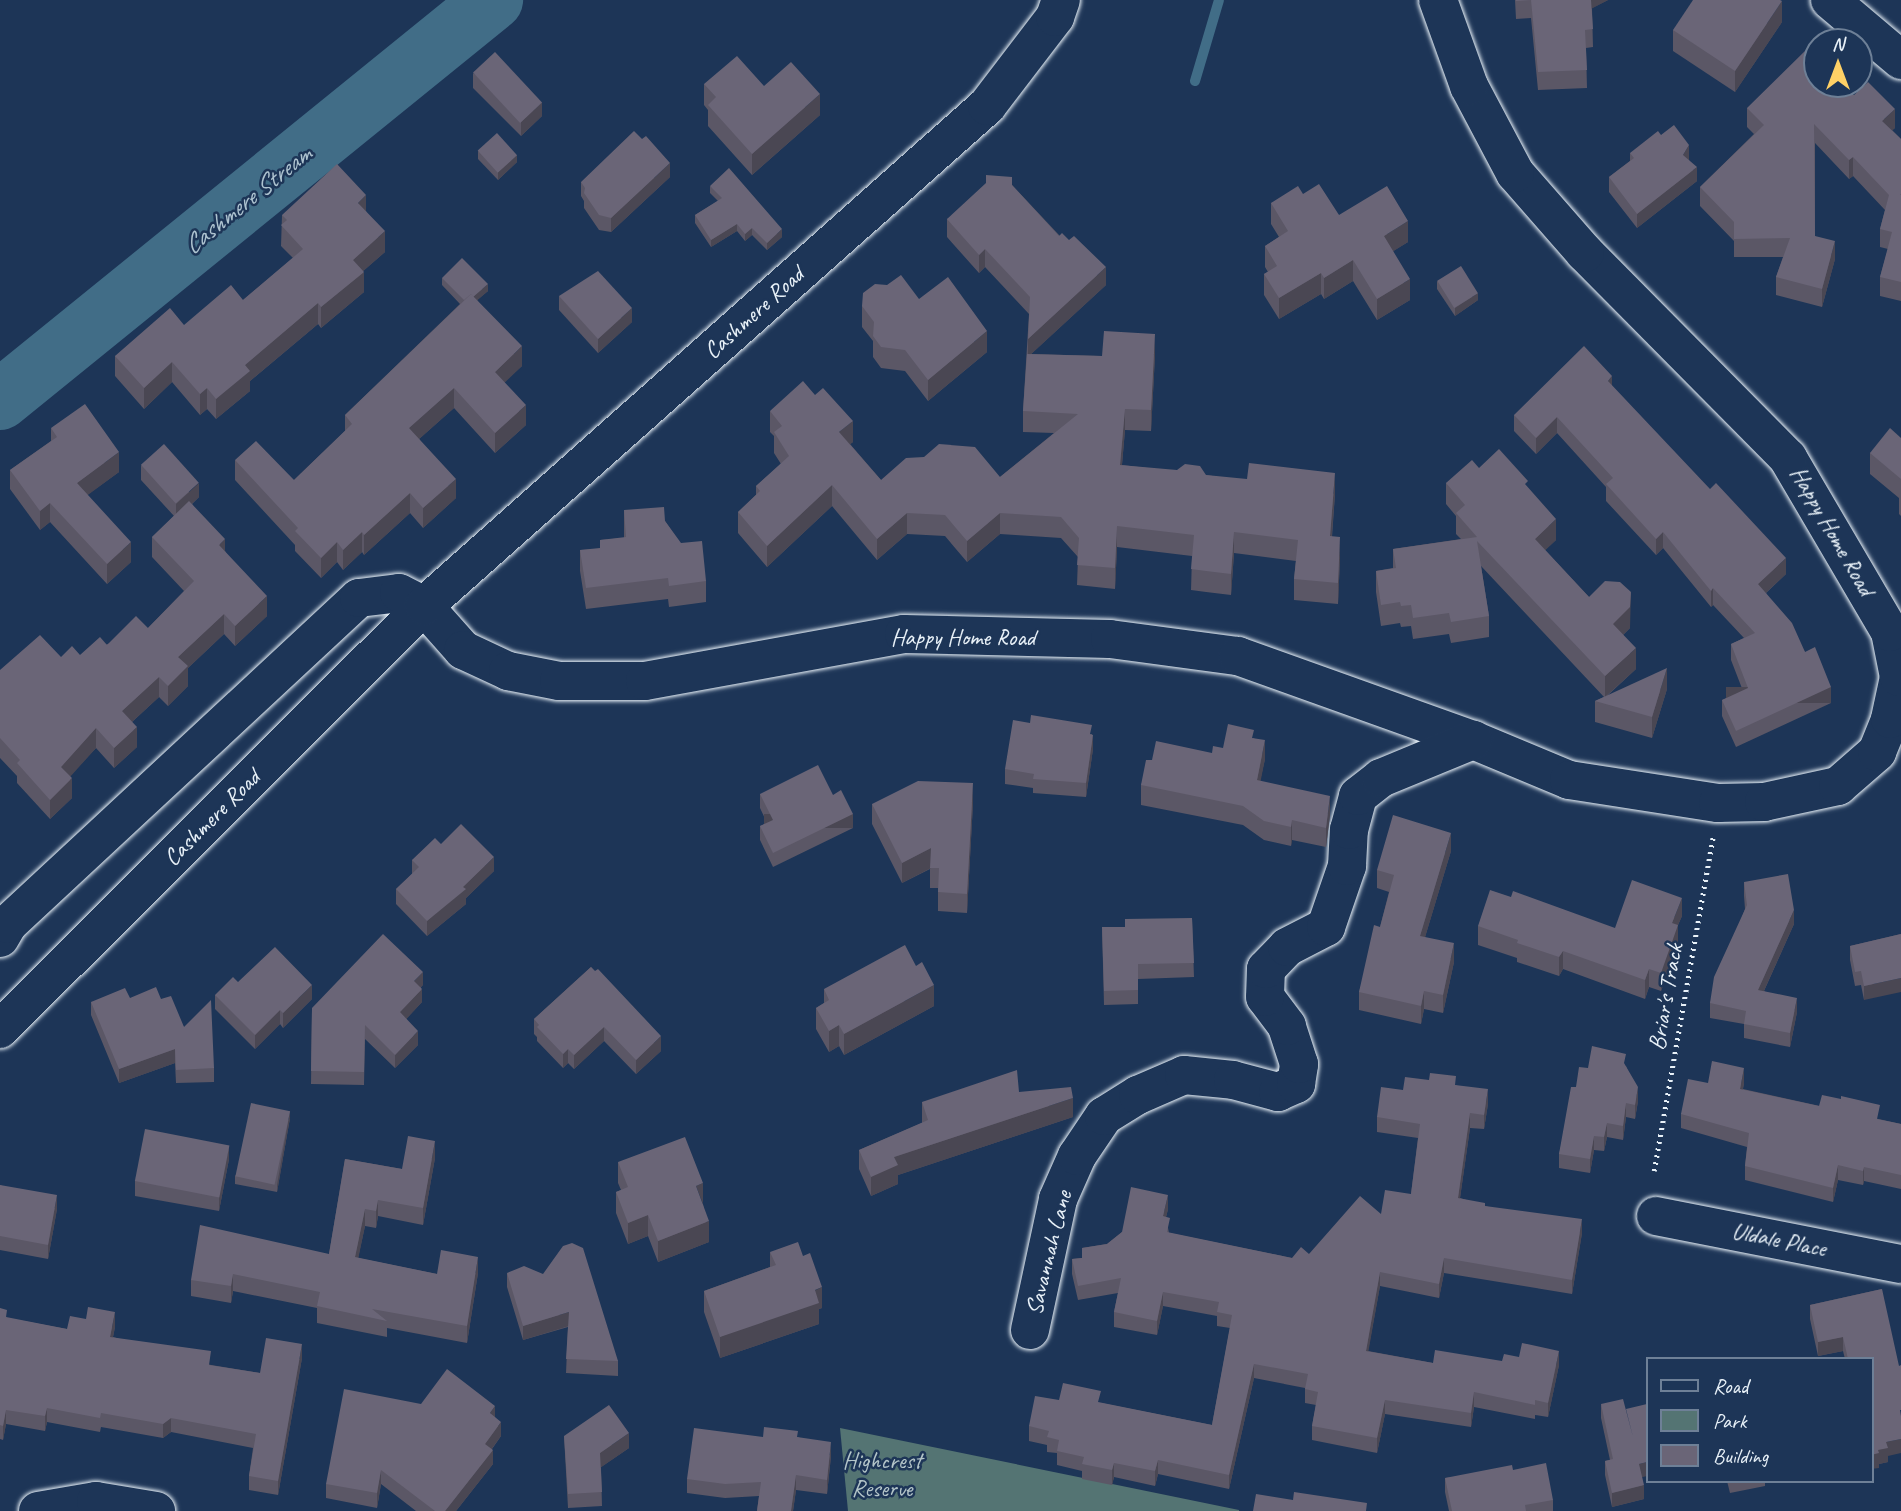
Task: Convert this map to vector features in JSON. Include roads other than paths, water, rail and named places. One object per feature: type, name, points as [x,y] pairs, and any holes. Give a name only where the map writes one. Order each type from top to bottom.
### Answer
[{"type":"street","name":"Cashmere Road","points":[[0,1029],[424,606],[988,106],[1055,17],[1061,0]]},
{"type":"street","name":"Happy Home Road","points":[[424,606],[463,650],[508,671],[559,681],[645,681],[904,634],[1110,639],[1238,656],[1473,740],[1569,780],[1718,803],[1764,802],[1838,786],[1877,752],[1891,719],[1899,677],[1891,632],[1788,458],[1586,253],[1516,173],[1469,86],[1438,0]]},
{"type":"street","points":[[1830,0],[1901,60]]},
{"type":"street","points":[[0,938],[8,923],[359,598],[399,593],[424,606]]},
{"type":"street","name":"Savannah Lane","points":[[1030,1330],[1058,1199],[1077,1156],[1104,1116],[1138,1095],[1184,1076],[1233,1080],[1278,1092],[1296,1084],[1299,1065],[1287,1026],[1265,997],[1266,969],[1287,947],[1326,927],[1347,866],[1349,830],[1358,796],[1381,778],[1473,740]]},
{"type":"street","name":"Uldale Place","points":[[1656,1216],[1901,1264]]},
{"type":"street","points":[[38,1511],[96,1501],[156,1511]]},
{"type":"waterway","name":"Cashmere Stream","points":[[0,400],[493,0]]},
{"type":"waterway","points":[[1195,81],[1219,0]]},
{"type":"park label","name":"Highcrest Reserve","points":[[882,1475]]}]
